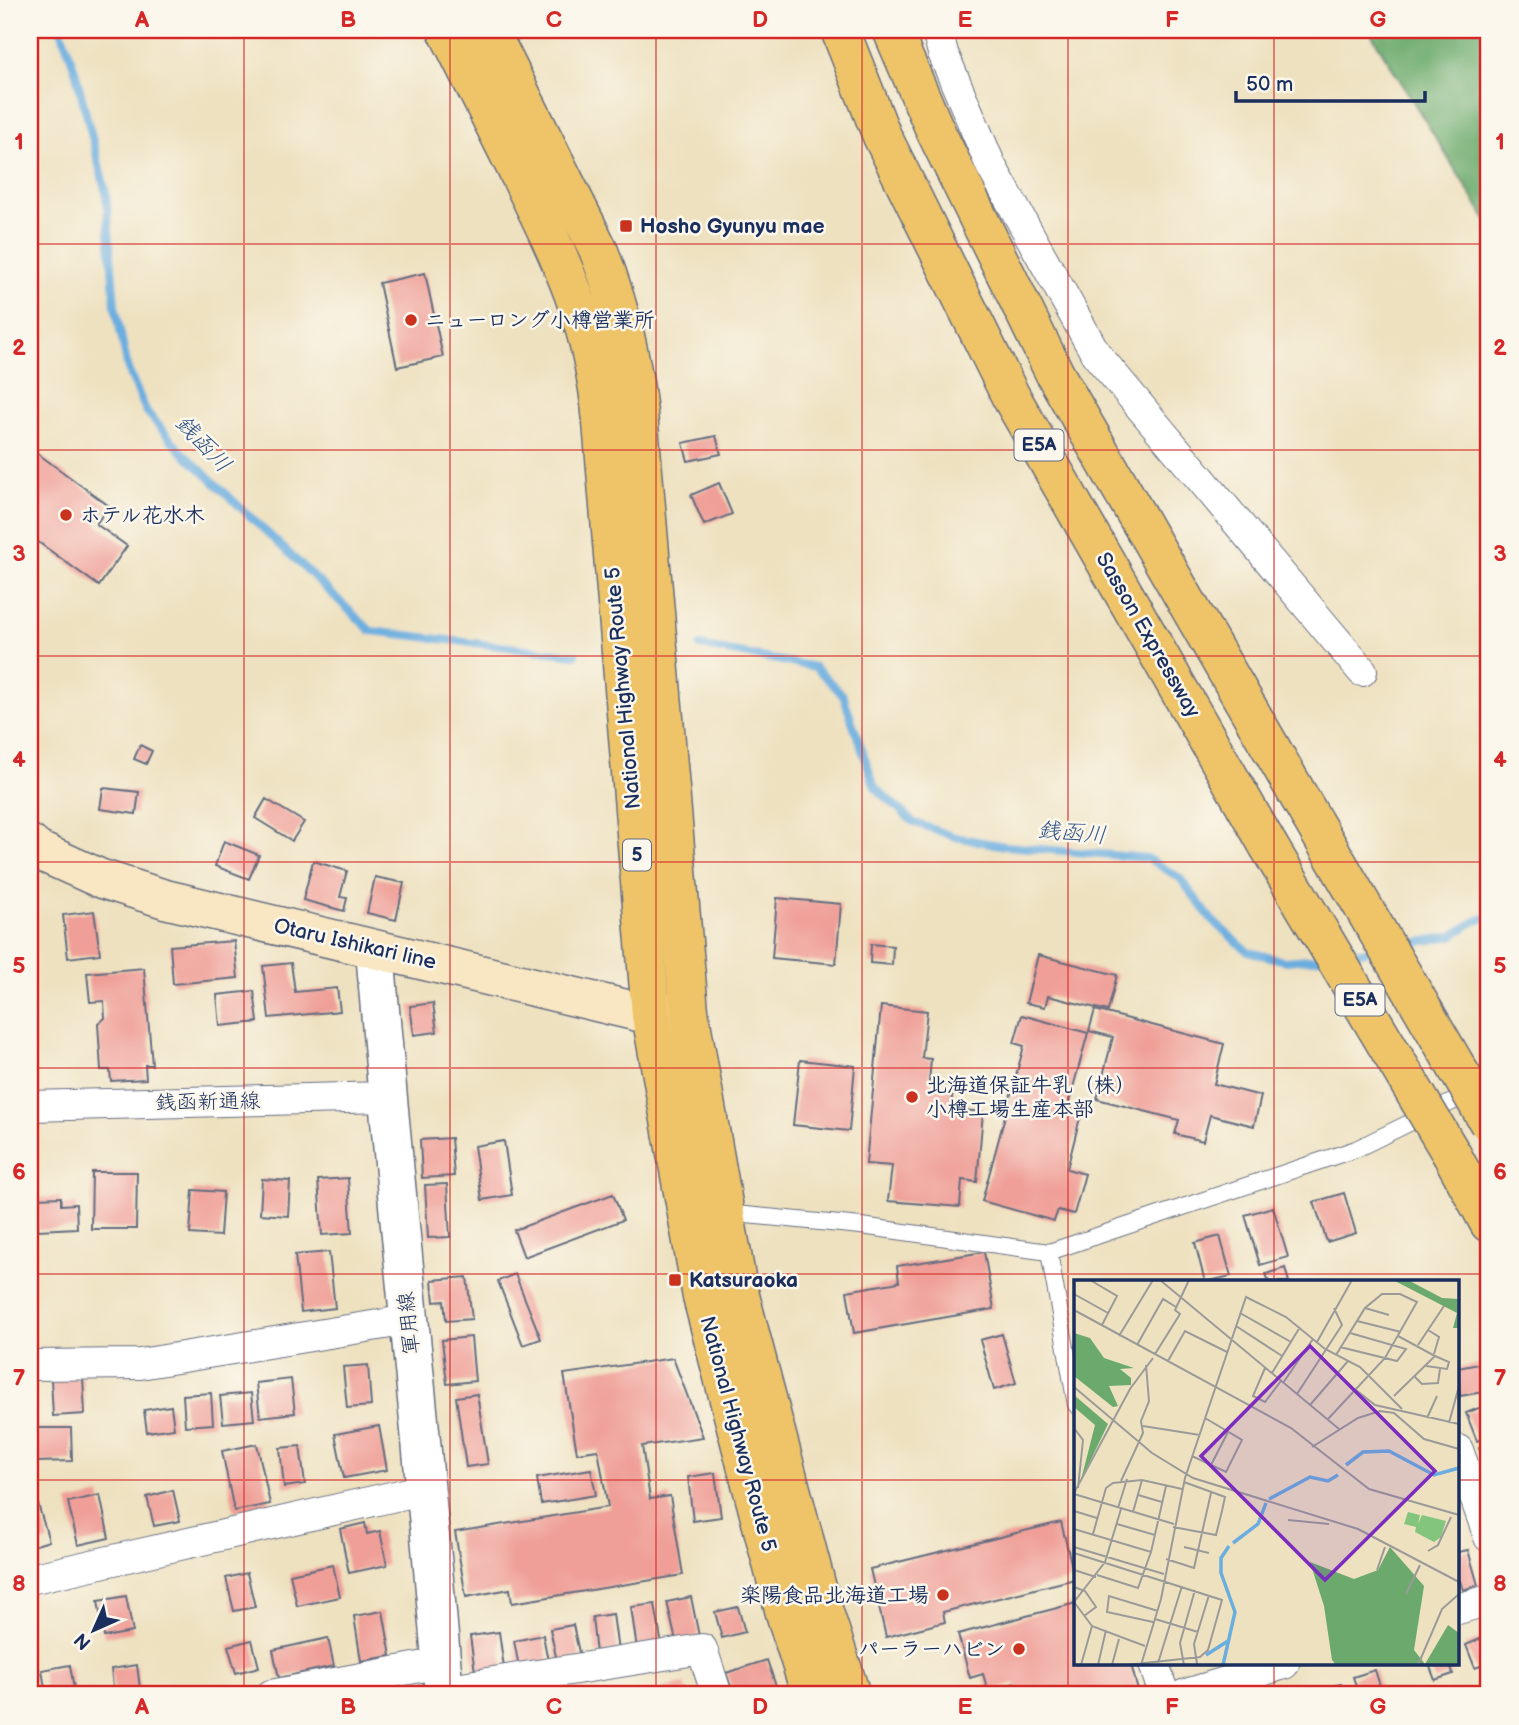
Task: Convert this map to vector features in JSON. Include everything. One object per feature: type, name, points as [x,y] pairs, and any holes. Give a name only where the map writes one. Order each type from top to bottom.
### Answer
[{"type":"highway","name":"National Highway Route 5","points":[[447,30],[562,261],[582,314],[593,358],[601,411],[651,1015],[702,1297],[785,1613],[811,1695]]},
{"type":"highway","name":"National Highway Route 5","points":[[489,30],[598,249],[611,281],[629,347],[638,413],[689,1011],[738,1288],[821,1602],[850,1695]]},
{"type":"highway","name":"Sasson Expressway","points":[[840,30],[882,136],[1010,395],[1268,845],[1452,1154],[1489,1223]]},
{"type":"highway","name":"E5A","points":[[892,30],[935,130],[1055,374],[1489,1123]]},
{"type":"main road","name":"Otaru Ishikari line","points":[[30,844],[37,850],[99,878],[165,899],[651,1015],[689,1011]]},
{"type":"street","points":[[937,30],[943,52],[991,166],[1096,354],[1362,671]]},
{"type":"street","name":"軍用線","points":[[375,950],[443,1683]]},
{"type":"street","name":"銭函新通線","points":[[30,1106],[387,1097]]},
{"type":"street","points":[[30,1365],[140,1364],[408,1320]]},
{"type":"street","points":[[1460,1457],[1489,1537]]},
{"type":"street","points":[[30,1579],[426,1489]]},
{"type":"street","points":[[1460,1608],[1489,1600]]},
{"type":"street","points":[[271,1695],[443,1683],[702,1649],[717,1695]]},
{"type":"street","points":[[1155,1666],[1164,1695]]},
{"type":"street","points":[[1183,1695],[1277,1666]]},
{"type":"lane","points":[[724,1213],[861,1226],[1049,1252],[1356,1149],[1489,1084]]},
{"type":"lane","points":[[1049,1252],[1074,1394]]},
{"type":"green space","points":[[1372,30],[1489,30],[1489,224],[1372,35]]},
{"type":"building","name":"ニューロング小樽営業所","points":[[425,273],[443,357],[397,367],[379,283]]},
{"type":"building","points":[[716,436],[721,454],[688,461],[683,443]]},
{"type":"building","name":"ホテル花水木","points":[[30,448],[109,506],[96,524],[127,546],[99,586],[30,536]]},
{"type":"building","points":[[719,483],[732,514],[704,525],[691,495]]},
{"type":"building","points":[[140,745],[152,751],[146,764],[134,759]]},
{"type":"building","points":[[103,788],[139,792],[136,814],[100,809]]},
{"type":"building","points":[[266,799],[304,822],[292,841],[255,818]]},
{"type":"building","points":[[224,841],[259,855],[249,879],[215,866]]},
{"type":"building","points":[[313,861],[347,871],[340,897],[347,898],[344,911],[303,900]]},
{"type":"building","points":[[375,877],[404,883],[396,920],[367,913]]},
{"type":"building","points":[[777,898],[841,904],[836,964],[772,958]]},
{"type":"building","points":[[94,911],[100,954],[68,958],[63,915]]},
{"type":"building","points":[[234,941],[238,978],[173,984],[170,946]]},
{"type":"building","points":[[871,944],[893,946],[892,965],[870,963]]},
{"type":"building","points":[[1038,955],[1117,975],[1108,1011],[1048,996],[1045,1007],[1026,1003]]},
{"type":"building","points":[[291,963],[295,992],[337,988],[340,1011],[269,1018],[263,966]]},
{"type":"building","points":[[144,968],[152,1065],[145,1065],[146,1079],[111,1081],[110,1070],[101,1070],[98,1024],[105,1018],[104,1001],[90,1002],[87,973]]},
{"type":"building","points":[[254,991],[258,1022],[220,1026],[217,995]]},
{"type":"building","points":[[433,1003],[437,1032],[414,1035],[410,1006]]},
{"type":"building","name":"北海道保証牛乳（株） 小樽工場生産本部","points":[[881,1006],[927,1011],[922,1058],[931,1059],[929,1083],[953,1086],[951,1109],[983,1112],[977,1182],[962,1180],[960,1207],[888,1201],[892,1166],[866,1164]]},
{"type":"building","points":[[1095,1010],[1224,1044],[1214,1084],[1261,1096],[1254,1126],[1210,1115],[1203,1141],[1175,1134],[1179,1120],[1097,1099],[1113,1037],[1089,1031]]},
{"type":"building","points":[[1022,1015],[1088,1033],[1068,1106],[1082,1110],[1067,1169],[1085,1174],[1074,1214],[1058,1210],[1054,1221],[982,1201],[1024,1046],[1014,1043]]},
{"type":"building","points":[[800,1060],[855,1066],[849,1131],[793,1125]]},
{"type":"building","points":[[451,1138],[454,1176],[422,1178],[420,1140]]},
{"type":"building","points":[[504,1141],[512,1195],[482,1200],[474,1146]]},
{"type":"building","points":[[92,1172],[137,1172],[136,1229],[91,1229]]},
{"type":"building","points":[[348,1178],[352,1233],[322,1235],[318,1180]]},
{"type":"building","points":[[262,1179],[290,1181],[288,1216],[260,1214]]},
{"type":"building","points":[[447,1184],[450,1237],[428,1238],[425,1185]]},
{"type":"building","points":[[193,1190],[223,1192],[220,1236],[190,1234]]},
{"type":"building","points":[[1344,1193],[1356,1233],[1327,1242],[1314,1202]]},
{"type":"building","points":[[613,1194],[623,1220],[524,1257],[514,1230]]},
{"type":"building","points":[[61,1197],[61,1205],[76,1204],[77,1228],[38,1230],[36,1198]]},
{"type":"building","points":[[1273,1207],[1288,1257],[1260,1265],[1245,1215]]},
{"type":"building","points":[[1220,1236],[1231,1276],[1204,1280],[1195,1243]]},
{"type":"building","points":[[329,1252],[335,1308],[301,1312],[295,1255]]},
{"type":"building","points":[[984,1252],[994,1309],[854,1333],[847,1291],[899,1282],[897,1266]]},
{"type":"building","points":[[1285,1268],[1288,1280],[1268,1280],[1266,1274]]},
{"type":"building","points":[[515,1274],[541,1339],[523,1345],[498,1281]]},
{"type":"building","points":[[467,1277],[472,1319],[446,1321],[444,1301],[434,1302],[432,1280]]},
{"type":"building","points":[[1002,1334],[1016,1383],[994,1390],[980,1340]]},
{"type":"building","points":[[471,1337],[475,1381],[447,1384],[442,1340]]},
{"type":"building","points":[[673,1358],[703,1437],[642,1446],[650,1499],[670,1496],[683,1575],[512,1603],[510,1589],[466,1597],[455,1532],[608,1507],[598,1450],[577,1453],[564,1374]]},
{"type":"building","points":[[1489,1362],[1489,1391],[1460,1396],[1460,1368]]},
{"type":"building","points":[[368,1365],[371,1406],[347,1408],[343,1367]]},
{"type":"building","points":[[83,1377],[85,1414],[53,1416],[51,1379]]},
{"type":"building","points":[[291,1379],[295,1413],[260,1417],[256,1383]]},
{"type":"building","points":[[211,1393],[213,1424],[185,1426],[183,1395]]},
{"type":"building","points":[[251,1393],[254,1420],[223,1423],[220,1396]]},
{"type":"building","points":[[477,1394],[488,1464],[466,1467],[456,1397]]},
{"type":"building","points":[[1489,1404],[1489,1436],[1477,1441],[1466,1413]]},
{"type":"building","points":[[171,1406],[174,1428],[147,1432],[144,1410]]},
{"type":"building","points":[[379,1426],[387,1470],[344,1478],[335,1434]]},
{"type":"building","points":[[36,1428],[71,1428],[72,1461],[36,1462]]},
{"type":"building","points":[[257,1444],[270,1504],[234,1511],[222,1451]]},
{"type":"building","points":[[1489,1445],[1489,1475],[1479,1448]]},
{"type":"building","points":[[300,1446],[305,1484],[284,1487],[280,1448]]},
{"type":"building","points":[[591,1469],[596,1495],[541,1504],[537,1478]]},
{"type":"building","points":[[715,1473],[721,1517],[693,1521],[688,1477]]},
{"type":"building","points":[[173,1490],[180,1521],[154,1526],[147,1497]]},
{"type":"building","points":[[100,1495],[109,1538],[78,1545],[68,1502]]},
{"type":"building","points":[[38,1504],[49,1541],[30,1547],[30,1507]]},
{"type":"building","name":"楽陽食品北海道工場","points":[[1061,1522],[1074,1579],[943,1612],[945,1622],[886,1637],[870,1569]]},
{"type":"building","points":[[365,1523],[367,1534],[380,1531],[387,1565],[349,1573],[340,1529]]},
{"type":"building","points":[[1468,1550],[1478,1585],[1463,1590],[1460,1581],[1460,1552]]},
{"type":"building","points":[[333,1565],[340,1597],[297,1606],[290,1574]]},
{"type":"building","points":[[247,1573],[255,1607],[234,1611],[226,1578]]},
{"type":"building","points":[[126,1596],[133,1632],[104,1637],[98,1601]]},
{"type":"building","points":[[691,1597],[699,1636],[676,1641],[667,1602]]},
{"type":"building","points":[[655,1604],[662,1646],[637,1649],[631,1607]]},
{"type":"building","name":"パーラーハビン","points":[[1074,1604],[1074,1666],[1132,1666],[1139,1695],[1019,1695],[1015,1683],[988,1691],[983,1674],[970,1678],[958,1634]]},
{"type":"building","points":[[738,1607],[745,1632],[722,1638],[715,1612]]},
{"type":"building","points":[[383,1611],[391,1656],[361,1661],[354,1616]]},
{"type":"building","points":[[613,1614],[618,1651],[596,1654],[592,1617]]},
{"type":"building","points":[[573,1625],[580,1657],[557,1661],[550,1629]]},
{"type":"building","points":[[499,1632],[504,1668],[475,1672],[470,1636]]},
{"type":"building","points":[[543,1635],[548,1661],[519,1667],[514,1641]]},
{"type":"building","points":[[1489,1635],[1489,1663],[1475,1668],[1466,1645]]},
{"type":"building","points":[[328,1638],[334,1666],[279,1678],[273,1650]]},
{"type":"building","points":[[252,1640],[259,1667],[236,1673],[228,1646]]},
{"type":"building","points":[[767,1660],[779,1695],[734,1695],[726,1673]]},
{"type":"building","points":[[70,1665],[75,1695],[46,1695],[42,1670]]},
{"type":"building","points":[[137,1665],[141,1695],[114,1695],[111,1669]]},
{"type":"building","points":[[1430,1666],[1451,1666],[1453,1674],[1435,1680]]},
{"type":"building","points":[[1375,1670],[1383,1695],[1359,1695],[1353,1677]]},
{"type":"building","points":[[685,1684],[687,1695],[663,1695],[662,1688]]},
{"type":"building","points":[[1341,1684],[1344,1695],[1317,1695],[1316,1690]]},
{"type":"waterway","name":"銭函川","points":[[61,30],[75,70],[106,193],[115,305],[128,369],[146,411],[182,452],[371,631],[575,655]]},
{"type":"waterway","name":"銭函川","points":[[700,646],[815,667],[843,695],[875,787],[913,822],[955,837],[1005,846],[1147,858],[1180,878],[1212,920],[1247,951],[1284,961],[1322,958]]},
{"type":"waterway","name":"銭函川","points":[[1397,946],[1452,936],[1489,916]]},
{"type":"waterway","name":"銭函川","points":[[1345,954],[1374,950]]},
{"type":"place","name":"Hosho Gyunyu mae","points":[[626,226]]},
{"type":"place","name":"ニューロング小樽営業所","points":[[411,320]]},
{"type":"place","name":"ホテル花水木","points":[[66,515]]},
{"type":"place","name":"北海道保証牛乳（株） 小樽工場生産本部","points":[[912,1097]]},
{"type":"place","name":"Katsuraoka","points":[[675,1280]]},
{"type":"place","name":"楽陽食品北海道工場","points":[[943,1595]]},
{"type":"place","name":"パーラーハビン","points":[[1019,1649]]}]
